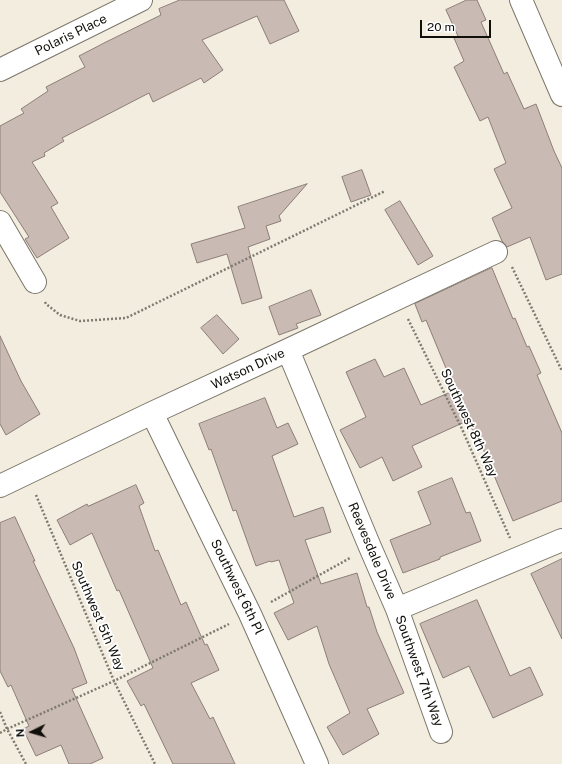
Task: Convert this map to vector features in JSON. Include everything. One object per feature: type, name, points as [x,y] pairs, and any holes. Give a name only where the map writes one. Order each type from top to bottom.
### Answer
[{"type":"street","name":"Polaris Place","points":[[0,70],[141,0]]},
{"type":"street","points":[[521,0],[562,95]]},
{"type":"street","points":[[0,222],[35,282]]},
{"type":"street","name":"Watson Drive","points":[[0,486],[496,252]]},
{"type":"street","name":"Reevesdale Drive","points":[[288,350],[397,609],[562,540]]},
{"type":"street","name":"Southwest 6th Pl","points":[[152,413],[250,614],[318,764]]},
{"type":"street","name":"Southwest 7th Way","points":[[397,609],[441,732]]},
{"type":"path","points":[[35,282],[46,304],[60,314],[80,321],[126,318],[385,191]]},
{"type":"path","points":[[496,252],[507,257],[562,371]]},
{"type":"path","name":"Southwest 8th Way","points":[[398,298],[462,428],[519,558]]},
{"type":"path","name":"Southwest 5th Way","points":[[27,474],[114,681],[154,764]]},
{"type":"path","points":[[0,733],[114,681],[250,614],[370,547]]},
{"type":"path","points":[[0,712],[7,729],[26,764]]},
{"type":"building","points":[[180,0],[284,0],[299,31],[270,44],[257,16],[202,40],[223,70],[204,83],[201,78],[153,102],[149,93],[62,138],[64,141],[44,153],[45,156],[32,162],[58,203],[51,207],[69,238],[37,258],[25,239],[29,237],[0,192],[0,126],[24,113],[21,109],[48,91],[46,87],[85,67],[79,56],[161,15],[159,9]]},
{"type":"building","points":[[467,0],[477,0],[486,20],[481,22],[504,74],[507,72],[524,109],[536,104],[562,168],[562,274],[546,280],[530,237],[507,247],[502,241],[492,218],[512,208],[494,169],[506,163],[488,117],[480,121],[454,67],[464,61],[454,38],[458,36],[446,10]]},
{"type":"building","points":[[362,170],[371,195],[351,202],[342,177]]},
{"type":"building","points":[[307,184],[279,216],[281,221],[266,226],[270,239],[248,247],[262,298],[242,304],[227,254],[197,263],[191,244],[245,228],[238,207]]},
{"type":"building","points":[[400,201],[433,256],[418,265],[385,210]]},
{"type":"building","points":[[492,268],[513,319],[515,318],[527,347],[529,346],[541,373],[537,375],[562,433],[562,501],[513,521],[479,439],[476,440],[469,420],[412,446],[422,467],[393,481],[382,457],[360,468],[340,430],[366,417],[346,372],[375,359],[384,377],[404,368],[421,405],[455,390],[426,320],[422,322],[415,304]]},
{"type":"building","points":[[311,290],[321,315],[296,324],[298,328],[279,335],[269,307]]},
{"type":"building","points":[[217,315],[239,339],[223,354],[201,328]]},
{"type":"building","points":[[0,336],[21,381],[40,414],[6,435],[0,424]]},
{"type":"building","points":[[265,398],[277,428],[288,423],[298,444],[272,456],[294,517],[323,507],[331,532],[305,540],[321,584],[357,573],[367,607],[369,607],[377,632],[404,693],[367,709],[379,734],[343,755],[327,727],[350,713],[329,664],[317,626],[288,640],[274,613],[294,603],[279,560],[270,561],[256,566],[236,510],[233,511],[211,449],[209,450],[199,424]]},
{"type":"building","points":[[452,478],[466,513],[470,512],[481,541],[403,573],[390,540],[431,524],[418,492]]},
{"type":"building","points":[[136,485],[144,503],[139,506],[155,551],[158,550],[181,605],[186,602],[205,645],[207,644],[219,670],[191,683],[210,719],[213,717],[235,764],[173,764],[144,704],[141,706],[127,681],[153,668],[92,533],[70,545],[57,520],[87,504],[88,506]]},
{"type":"building","points":[[15,517],[35,561],[33,561],[74,648],[87,683],[72,689],[103,758],[90,764],[69,764],[61,745],[36,756],[23,729],[29,726],[11,685],[8,687],[0,671],[0,523]]},
{"type":"building","points":[[562,559],[562,639],[531,574]]},
{"type":"building","points":[[477,600],[510,676],[530,667],[543,695],[493,718],[469,666],[443,678],[420,624]]}]
